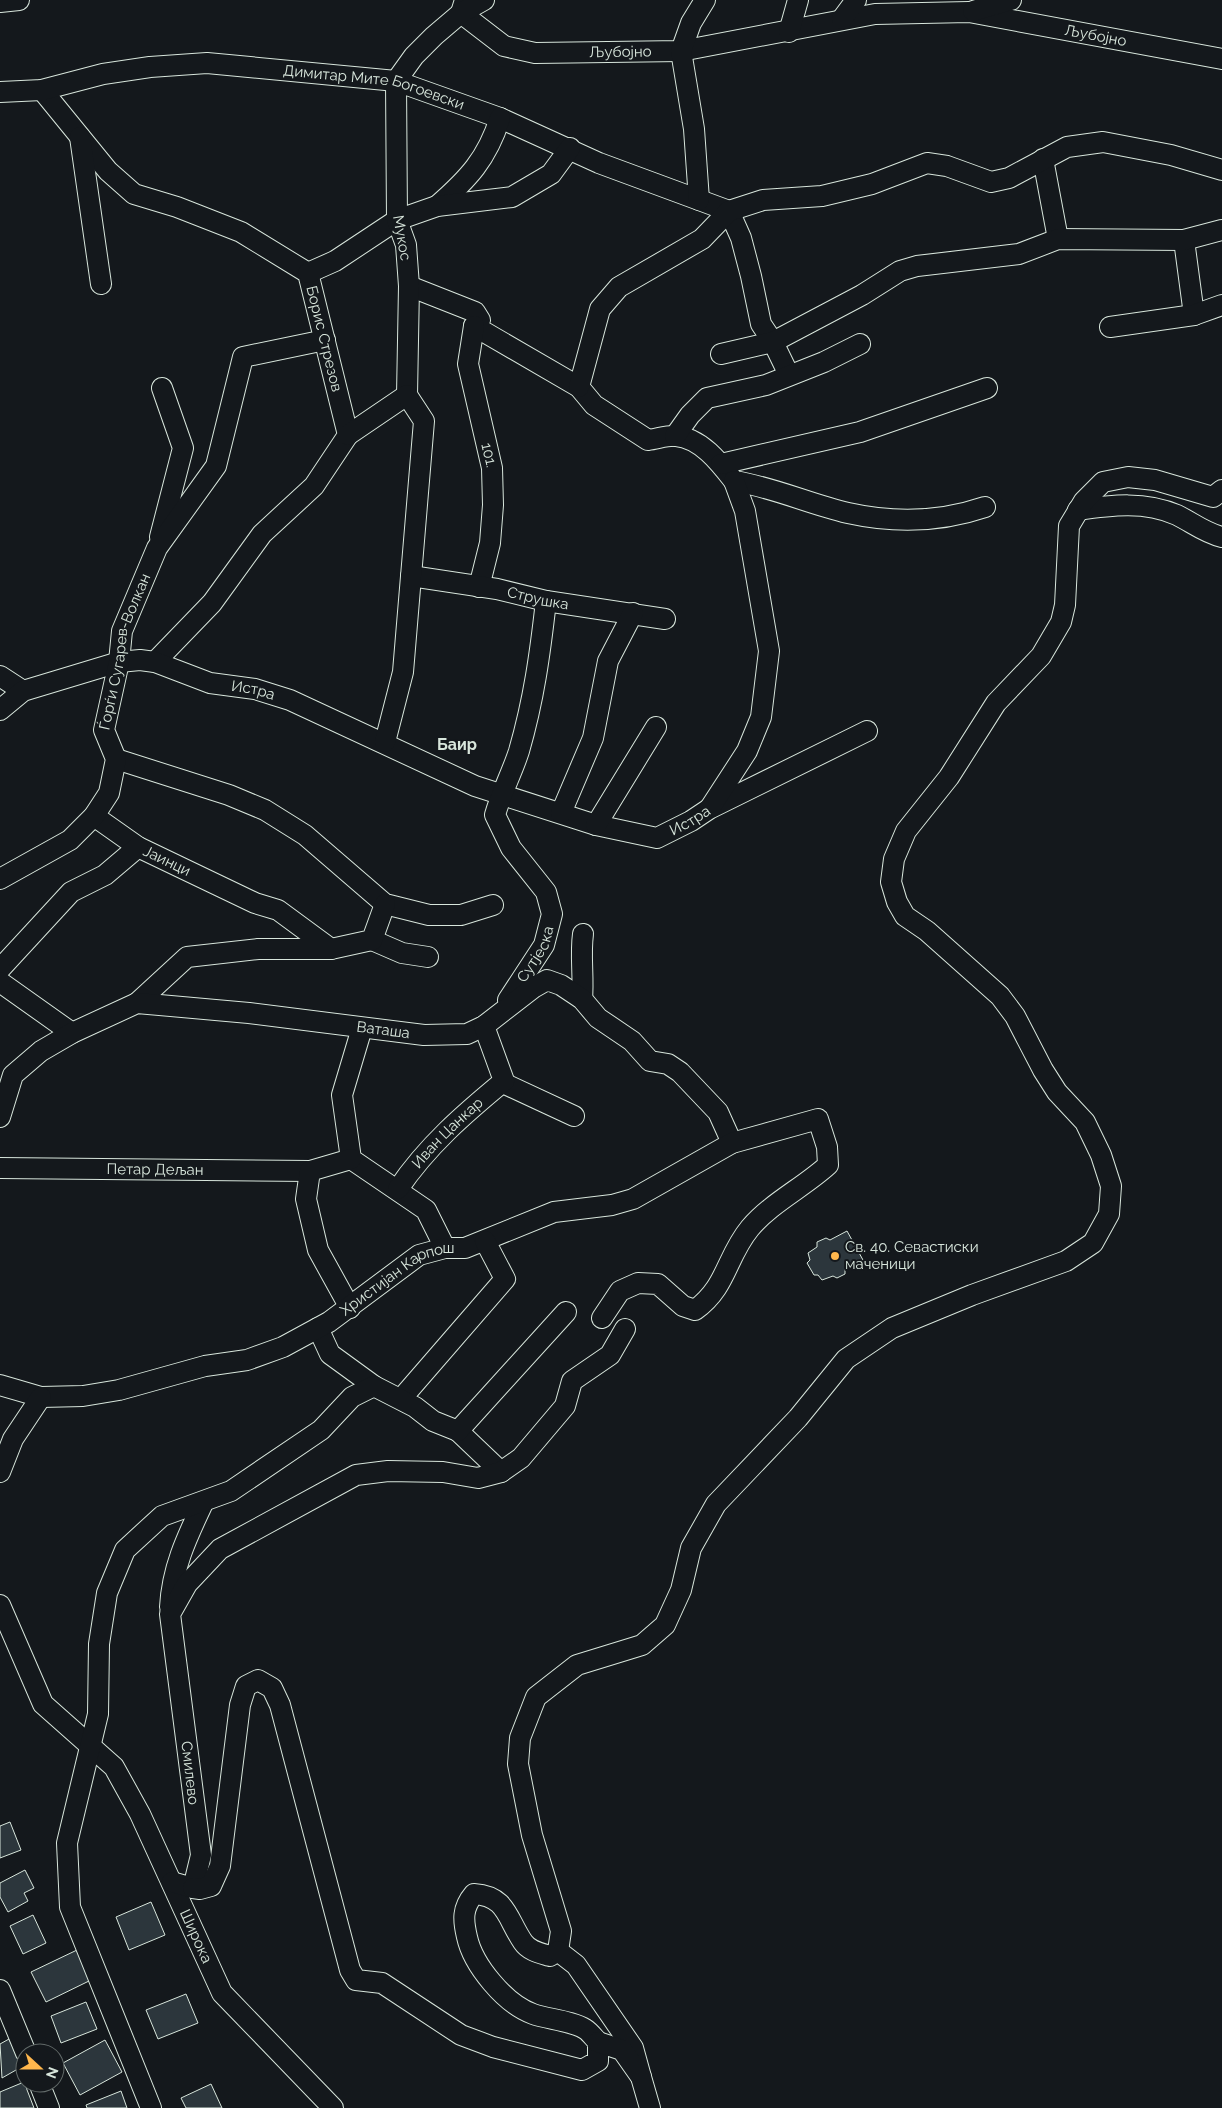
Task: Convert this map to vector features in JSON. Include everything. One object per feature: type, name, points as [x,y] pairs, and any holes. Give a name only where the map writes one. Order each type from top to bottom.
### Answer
[{"type":"street","points":[[0,2],[19,0]]},
{"type":"street","points":[[396,81],[414,56],[463,6],[484,0]]},
{"type":"street","points":[[699,200],[694,129],[681,51],[691,23],[705,0]]},
{"type":"street","points":[[789,32],[798,0]]},
{"type":"street","points":[[842,19],[856,0]]},
{"type":"street","name":"Љубојно","points":[[969,12],[1011,0]]},
{"type":"street","name":"Љубојно","points":[[463,6],[504,46],[535,52],[681,51],[789,32],[842,19],[875,14],[969,12],[1222,59]]},
{"type":"street","name":"Димитар Мите Богоевски","points":[[0,92],[42,90],[103,74],[150,67],[207,63],[396,81],[500,118],[599,162],[729,210]]},
{"type":"street","name":"Мукос","points":[[396,81],[397,220],[406,245],[408,286],[407,395]]},
{"type":"street","name":"Борис Стрезов","points":[[42,90],[108,171],[134,194],[177,207],[241,232],[308,273],[348,435]]},
{"type":"street","points":[[436,206],[466,181],[484,156],[500,118]]},
{"type":"street","points":[[80,137],[102,284]]},
{"type":"street","points":[[579,387],[600,309],[619,287],[702,239],[729,210],[763,200],[822,196],[872,184],[927,163],[947,166],[990,182],[1009,178],[1067,148],[1103,142],[1171,155],[1222,170]]},
{"type":"street","points":[[308,273],[335,261],[397,220],[436,206],[512,198],[551,174],[570,148]]},
{"type":"street","points":[[1043,159],[1058,238]]},
{"type":"street","points":[[729,210],[749,266],[762,324],[789,375]]},
{"type":"street","points":[[721,354],[773,342],[862,295],[900,271],[950,260],[1019,254],[1058,238],[1184,240],[1222,230]]},
{"type":"street","points":[[1184,240],[1194,314]]},
{"type":"street","points":[[408,286],[475,312],[480,320],[474,326],[579,387],[594,405],[648,440],[675,436],[692,440],[721,464],[734,481],[745,511],[769,651],[761,718],[747,751],[709,809]]},
{"type":"street","points":[[1110,327],[1194,314],[1222,305]]},
{"type":"street","name":"101.","points":[[474,326],[468,364],[492,468],[493,504],[490,542],[479,587]]},
{"type":"street","name":"Ѓорѓи Сугарев-Волкан","points":[[157,548],[216,466],[243,356],[325,340]]},
{"type":"street","points":[[675,436],[690,415],[706,398],[766,384],[824,362],[860,344]]},
{"type":"street","name":"Ѓорѓи Сугарев-Волкан","points":[[116,759],[104,730],[118,662],[122,631],[157,548],[183,448],[162,388]]},
{"type":"street","points":[[721,464],[860,432],[987,388]]},
{"type":"street","points":[[155,662],[212,603],[262,534],[314,486],[348,435],[407,395],[424,421],[403,672],[384,742]]},
{"type":"street","points":[[642,2077],[622,2050],[598,2042],[584,2028],[531,2013],[502,1994],[483,1971],[468,1943],[464,1923],[465,1904],[474,1894],[487,1895],[496,1899],[512,1920],[523,1943],[536,1952],[550,1956],[558,1951],[561,1931],[532,1835],[518,1764],[520,1738],[536,1697],[576,1665],[642,1645],[665,1625],[681,1590],[691,1548],[716,1504],[798,1418],[846,1359],[892,1328],[972,1295],[1066,1261],[1093,1243],[1108,1214],[1111,1186],[1101,1156],[1084,1122],[1057,1092],[1043,1070],[1015,1016],[1000,996],[927,931],[905,916],[897,902],[892,882],[894,859],[906,831],[949,777],[996,703],[1041,656],[1061,622],[1065,605],[1069,526],[1084,501],[1103,482],[1128,477],[1155,480],[1213,496],[1222,490]]},
{"type":"street","points":[[734,481],[760,485],[848,513],[885,518],[933,519],[958,516],[985,507]]},
{"type":"street","points":[[1078,510],[1118,504],[1148,506],[1177,515],[1210,534],[1222,537]]},
{"type":"street","name":"Струшка","points":[[410,576],[479,587],[546,601],[666,619]]},
{"type":"street","points":[[501,794],[518,753],[537,682],[546,601]]},
{"type":"street","points":[[561,813],[593,738],[608,660],[633,613]]},
{"type":"street","name":"Истра","points":[[0,710],[23,691],[118,662],[140,660],[155,662],[210,682],[255,689],[290,700],[384,742],[440,771],[501,794],[596,825],[658,838],[691,821],[709,809],[867,731]]},
{"type":"street","points":[[0,676],[23,691]]},
{"type":"street","points":[[596,825],[656,727]]},
{"type":"street","points":[[0,879],[70,840],[94,816],[109,793],[116,759],[230,795],[265,810],[305,834],[384,904],[429,915],[460,914],[493,905]]},
{"type":"street","name":"Сутјеска","points":[[499,1014],[544,945],[552,914],[546,892],[510,848],[495,815],[501,794]]},
{"type":"street","points":[[94,816],[138,847]]},
{"type":"street","name":"Јаинци","points":[[0,969],[71,892],[104,875],[138,847],[255,903],[278,910],[331,949]]},
{"type":"street","points":[[372,940],[384,904]]},
{"type":"street","points":[[582,999],[584,980],[580,953],[583,934]]},
{"type":"street","points":[[0,1117],[13,1075],[41,1051],[137,1002],[186,957],[258,950],[331,949],[372,940],[402,953],[428,957]]},
{"type":"street","name":"Ваташа","points":[[137,1002],[249,1012],[424,1035],[467,1034],[484,1026],[533,988],[547,980],[561,985],[582,999],[598,1018],[632,1041],[650,1061],[668,1064],[680,1072],[718,1112],[732,1143]]},
{"type":"street","points":[[0,982],[72,1034]]},
{"type":"street","points":[[484,1026],[504,1081],[503,1083],[574,1116]]},
{"type":"street","points":[[362,1028],[342,1095],[351,1159],[398,1189],[426,1210],[445,1248]]},
{"type":"street","name":"Иван Цанкар","points":[[398,1189],[415,1164],[456,1121],[503,1083]]},
{"type":"street","name":"Христијан Карпош","points":[[0,1385],[41,1398],[82,1396],[119,1390],[206,1366],[247,1360],[283,1347],[318,1328],[350,1308],[419,1255],[445,1248],[465,1248],[554,1212],[612,1205],[633,1199],[732,1143],[818,1119],[827,1147],[828,1165],[751,1227],[735,1250],[713,1296],[695,1310],[683,1306],[658,1284],[638,1283],[620,1291],[602,1318]]},
{"type":"street","name":"Петар Дељан","points":[[0,1168],[310,1172],[351,1159]]},
{"type":"street","points":[[310,1172],[306,1199],[318,1250],[350,1308]]},
{"type":"street","points":[[400,1400],[505,1279],[485,1241]]},
{"type":"street","points":[[458,1431],[566,1312]]},
{"type":"street","points":[[318,1328],[330,1354],[374,1386],[433,1421],[458,1431],[501,1472]]},
{"type":"street","points":[[170,1614],[188,1584],[220,1549],[356,1475],[388,1471],[443,1472],[478,1478],[501,1472],[521,1458],[566,1406],[572,1381],[610,1355],[625,1329]]},
{"type":"street","points":[[151,2108],[70,1906],[67,1843],[98,1714],[99,1644],[107,1594],[125,1550],[162,1516],[203,1503],[231,1491],[321,1430],[352,1397],[374,1386]]},
{"type":"street","points":[[0,1472],[12,1439],[41,1398]]},
{"type":"street","points":[[170,1614],[171,1588],[179,1554],[203,1503]]},
{"type":"street","name":"Широка","points":[[0,1605],[43,1704],[65,1725],[90,1743],[114,1767],[140,1814],[172,1882],[195,1939],[222,1993],[333,2108]]},
{"type":"street","name":"Смилево","points":[[170,1614],[171,1637],[201,1855],[193,1888]]},
{"type":"street","points":[[172,1882],[200,1889],[210,1886],[220,1866],[240,1705],[246,1686],[258,1680],[272,1688],[280,1705],[350,1970],[356,1980],[382,1983],[461,2035],[493,2047],[554,2064],[582,2070],[598,2061],[598,2042]]},
{"type":"street","points":[[558,1951],[576,1965],[633,2048],[650,2108]]},
{"type":"street","points":[[0,1990],[22,2043]]},
{"type":"street","points":[[43,2093],[49,2108]]},
{"type":"building","name":"Св. 40. Севастиски маченици","points":[[847,1231],[863,1260],[845,1269],[845,1274],[837,1278],[833,1276],[822,1280],[818,1275],[814,1275],[807,1263],[810,1260],[808,1253],[817,1247],[817,1242],[826,1238],[830,1240]]},
{"type":"building","points":[[10,1822],[21,1850],[0,1858],[0,1826]]},
{"type":"building","points":[[25,1870],[34,1888],[24,1893],[28,1901],[8,1912],[0,1897],[0,1883]]},
{"type":"building","points":[[151,1902],[165,1935],[129,1950],[116,1917]]},
{"type":"building","points":[[33,1915],[46,1943],[23,1954],[10,1926]]},
{"type":"building","points":[[77,1950],[91,1980],[46,2002],[31,1972]]},
{"type":"building","points":[[186,1994],[198,2023],[158,2039],[146,2010]]},
{"type":"building","points":[[86,2002],[97,2029],[61,2043],[51,2016]]},
{"type":"building","points":[[9,2039],[15,2051],[15,2071],[2,2078],[0,2044]]},
{"type":"building","points":[[105,2040],[122,2072],[80,2095],[65,2067],[65,2062]]},
{"type":"building","points":[[211,2084],[222,2108],[186,2108],[181,2098]]},
{"type":"building","points":[[15,2086],[15,2093],[28,2093],[34,2108],[0,2108],[0,2092]]},
{"type":"building","points":[[121,2091],[127,2108],[87,2108],[86,2105]]},
{"type":"place","name":"Св. 40. Севастиски маченици","points":[[835,1256]]},
{"type":"district","name":"Баир","points":[[457,744]]}]
